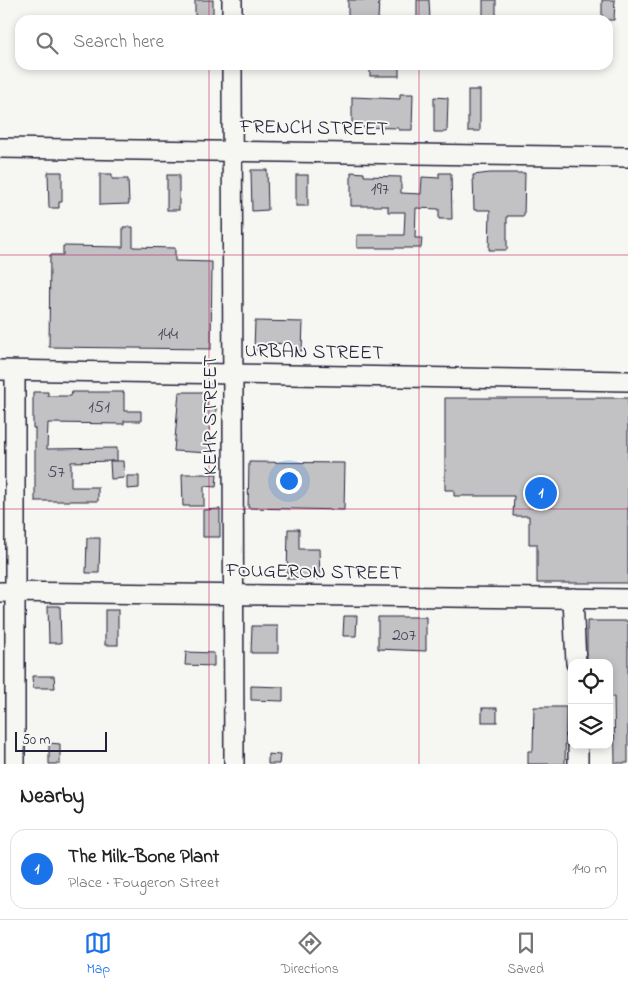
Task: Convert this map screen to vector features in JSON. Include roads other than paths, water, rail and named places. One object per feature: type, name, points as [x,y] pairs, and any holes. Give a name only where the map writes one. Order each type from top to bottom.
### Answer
[{"type":"street","points":[[232,0],[232,15]]},
{"type":"street","name":"KEHR STREET","points":[[232,70],[234,764]]},
{"type":"street","name":"FRENCH STREET","points":[[0,148],[628,157]]},
{"type":"street","points":[[7,371],[8,592],[15,764]]},
{"type":"street","name":"URBAN STREET","points":[[7,371],[628,381]]},
{"type":"street","name":"FOUGERON STREET","points":[[8,592],[628,599]]},
{"type":"street","points":[[573,598],[576,659]]},
{"type":"street","points":[[578,749],[578,764]]},
{"type":"place","name":"The Milk-Bone Plant","points":[[541,493]]}]
